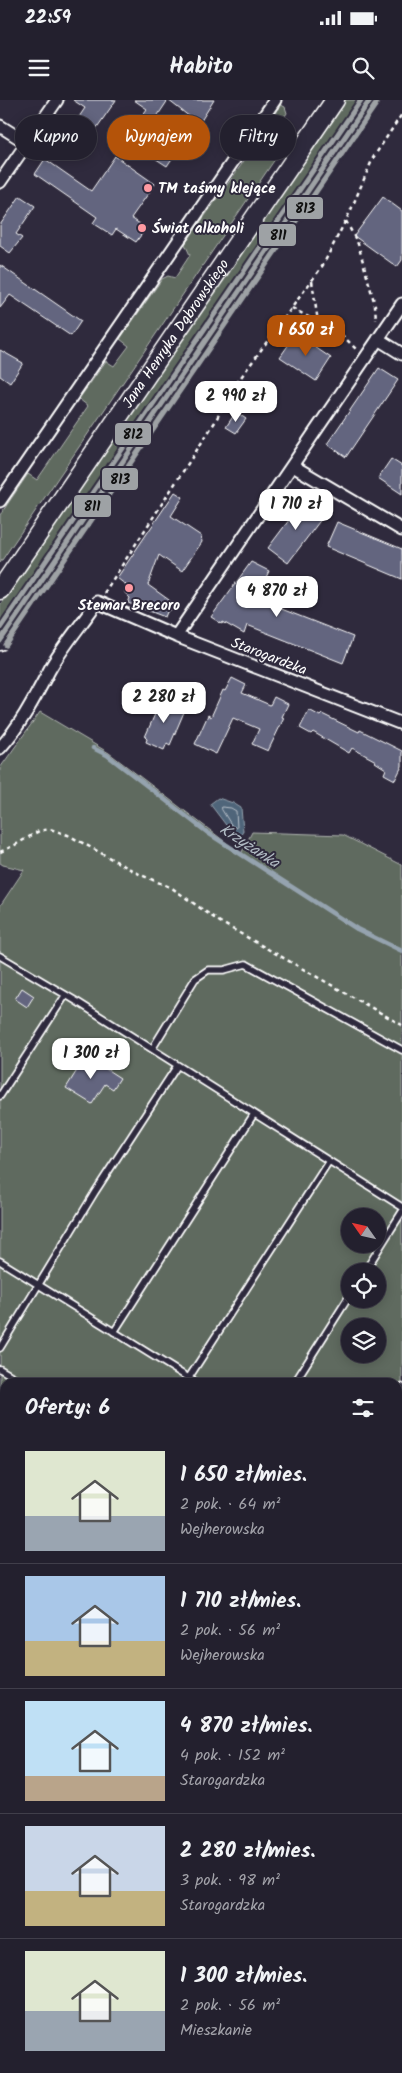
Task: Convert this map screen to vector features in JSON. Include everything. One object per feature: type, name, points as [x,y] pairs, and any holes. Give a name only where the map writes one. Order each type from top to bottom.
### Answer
[{"type":"main road","name":"Jana Henryka Dąbrowskiego","points":[[0,590],[335,100]]},
{"type":"main road","name":"Jana Henryka Dąbrowskiego","points":[[0,641],[370,100]]},
{"type":"street","points":[[47,115],[57,100]]},
{"type":"street","points":[[0,501],[275,100]]},
{"type":"street","points":[[0,126],[15,135]]},
{"type":"street","points":[[0,182],[15,160]]},
{"type":"street","points":[[176,636],[402,304]]},
{"type":"street","points":[[378,339],[402,354]]},
{"type":"street","points":[[293,466],[402,530]]},
{"type":"street","points":[[0,748],[10,738],[40,689],[50,668],[97,602]]},
{"type":"street","name":"Starogardzka","points":[[97,602],[176,636],[402,724]]},
{"type":"lane","points":[[0,956],[76,1001],[402,1207]]},
{"type":"lane","points":[[152,1049],[190,986],[202,972],[235,968],[246,964],[402,1050]]},
{"type":"lane","points":[[0,1096],[65,996]]},
{"type":"lane","points":[[0,1348],[37,1285],[177,1066]]},
{"type":"lane","points":[[114,1332],[254,1114]]},
{"type":"lane","points":[[0,1261],[188,1378],[329,1161]]},
{"type":"lane","points":[[370,1263],[402,1212]]},
{"type":"lane","points":[[298,1378],[342,1308]]},
{"type":"lane","points":[[0,1369],[15,1378]]},
{"type":"path","points":[[97,602],[214,422],[231,391],[323,265],[346,221],[374,158],[402,114]]},
{"type":"path","points":[[346,221],[358,244],[375,305],[378,339]]},
{"type":"path","points":[[312,280],[318,322]]},
{"type":"path","points":[[292,308],[343,336],[365,358]]},
{"type":"path","points":[[0,852],[39,831],[50,829],[68,836],[141,875],[172,888],[220,922],[402,1025]]},
{"type":"green space","points":[[345,100],[361,100],[0,626],[0,605]]},
{"type":"green space","points":[[281,105],[285,107],[286,115],[275,115]]},
{"type":"green space","points":[[245,160],[274,160],[0,563],[0,515],[28,474],[37,480],[88,406],[79,399],[106,361],[114,366],[129,346],[120,339],[162,279],[168,276],[175,278],[190,255],[185,244]]},
{"type":"green space","points":[[40,712],[109,753],[241,854],[252,832],[343,835],[402,865],[402,1378],[0,1378],[0,906],[24,870],[0,863],[0,768]]},
{"type":"water","points":[[218,798],[241,808],[243,831],[241,835],[232,833],[210,804]]},
{"type":"building","points":[[73,100],[116,100],[97,127],[97,115],[80,115],[85,108]]},
{"type":"building","points":[[134,100],[168,100],[158,115],[143,115],[147,109]]},
{"type":"building","points":[[168,100],[214,100],[205,115],[187,115]]},
{"type":"building","points":[[44,160],[46,160],[91,191],[112,160],[121,160],[155,184],[131,218],[146,228],[136,242],[116,229],[112,235],[93,223],[97,217],[35,174]]},
{"type":"building","points":[[158,160],[171,160],[167,166]]},
{"type":"building","points":[[20,196],[35,206],[16,234],[22,238],[10,253],[0,246],[0,225]]},
{"type":"building","points":[[383,197],[402,211],[402,260],[397,267],[354,236]]},
{"type":"building","points":[[0,265],[81,321],[71,336],[10,295],[0,308]]},
{"type":"building","points":[[296,334],[331,358],[316,381],[280,357]]},
{"type":"building","points":[[0,350],[23,363],[10,383],[0,376]]},
{"type":"building","points":[[379,368],[398,380],[346,457],[327,444]]},
{"type":"building","points":[[236,412],[246,419],[236,433],[226,427]]},
{"type":"building","points":[[391,459],[402,466],[402,494],[378,478]]},
{"type":"building","points":[[175,492],[183,497],[171,516],[201,536],[202,542],[182,571],[159,555],[148,585],[169,600],[172,609],[167,612],[165,617],[128,603],[130,598],[125,593],[126,585],[117,578]]},
{"type":"building","points":[[305,499],[325,514],[288,563],[268,548]]},
{"type":"building","points":[[337,522],[402,549],[402,579],[326,547]]},
{"type":"building","points":[[251,562],[269,571],[256,599],[353,637],[343,663],[247,625],[244,634],[211,617]]},
{"type":"building","points":[[232,678],[246,685],[242,693],[270,705],[274,697],[288,704],[282,717],[284,718],[268,751],[252,744],[259,729],[233,718],[216,754],[195,744],[208,715],[211,717],[223,690],[225,691]]},
{"type":"building","points":[[162,698],[181,706],[179,709],[184,712],[170,745],[167,743],[164,750],[146,742],[147,739],[145,737]]},
{"type":"building","points":[[309,710],[320,716],[322,714],[359,732],[360,730],[402,751],[402,766],[395,780],[384,774],[386,769],[376,761],[352,748],[349,753],[313,732],[311,734],[300,728]]},
{"type":"building","points":[[22,988],[34,996],[27,1007],[15,999]]},
{"type":"building","points":[[86,1056],[120,1078],[113,1089],[105,1084],[92,1104],[66,1088]]},
{"type":"waterway","name":"Krzyżanka","points":[[93,748],[107,755],[208,833],[357,929],[402,951]]},
{"type":"transit line","name":"812","points":[[0,628],[361,100]]},
{"type":"transit line","name":"811","points":[[0,641],[370,100]]},
{"type":"transit line","name":"813","points":[[6,645],[376,104]]},
{"type":"place","name":"TM taśmy klejące","points":[[148,188]]},
{"type":"place","name":"Świat alkoholi","points":[[142,228]]},
{"type":"place","name":"Stemar Brecoro","points":[[129,588]]}]
